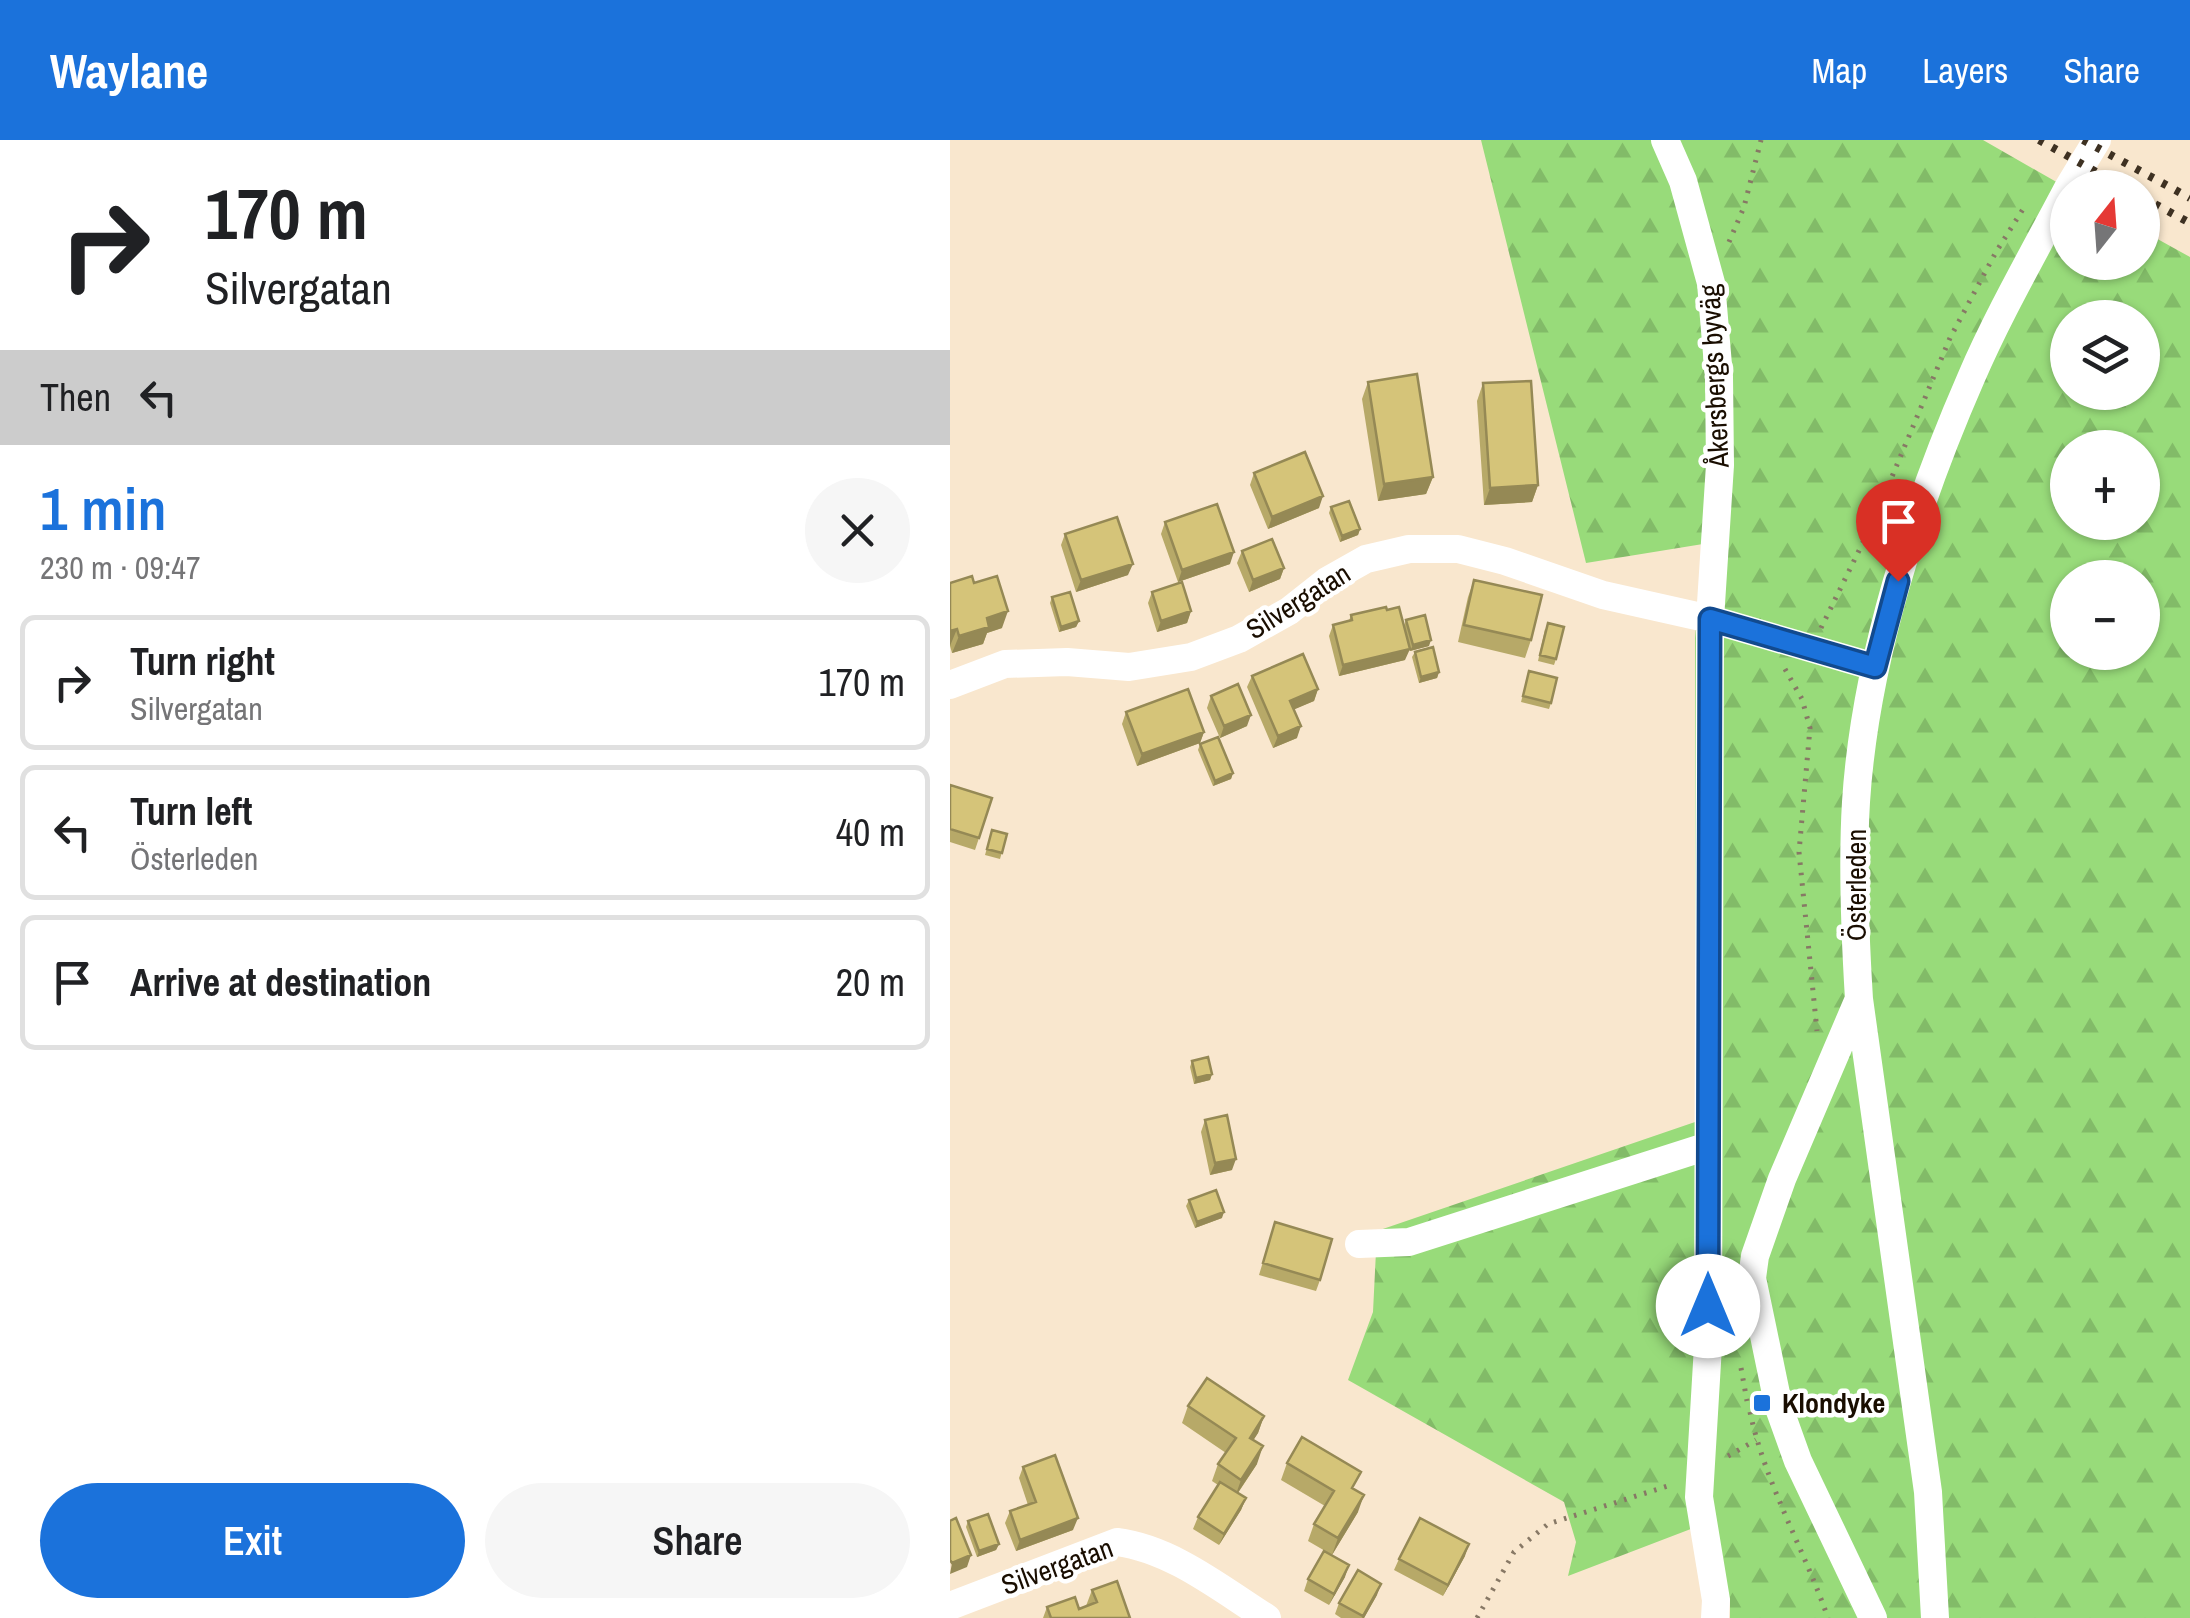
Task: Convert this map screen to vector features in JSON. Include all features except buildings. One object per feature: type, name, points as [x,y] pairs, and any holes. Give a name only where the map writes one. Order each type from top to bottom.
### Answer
[{"type":"street","name":"Åkersbergs byväg","points":[[1665,140],[1683,181],[1711,283],[1719,377],[1720,465],[1710,619],[1708,1346],[1699,1496],[1716,1600],[1715,1618]]},
{"type":"street","name":"Österleden","points":[[2079,170],[2097,140]]},
{"type":"street","name":"Österleden","points":[[1935,1618],[1928,1492],[1858,1000],[1854,934],[1856,800],[1875,667],[1929,481],[1972,375],[2050,223]]},
{"type":"street","name":"Silvergatan","points":[[950,685],[1005,664],[1067,662],[1130,667],[1191,657],[1239,639],[1366,559],[1409,549],[1458,549],[1506,561],[1603,595],[1710,619],[1875,667]]},
{"type":"street","points":[[1858,1000],[1782,1179],[1755,1256],[1752,1278],[1780,1408],[1798,1461],[1873,1618]]},
{"type":"street","points":[[1359,1244],[1410,1242],[1708,1146]]},
{"type":"street","name":"Silvergatan","points":[[950,1606],[1118,1542],[1139,1544],[1166,1555],[1267,1618]]},
{"type":"path","points":[[1711,283],[1744,207],[1761,140]]},
{"type":"path","points":[[1815,650],[1822,624],[1872,522],[1950,338],[2032,195]]},
{"type":"path","points":[[1477,1618],[1514,1552],[1548,1524],[1664,1489],[1756,1440]]},
{"type":"green space","points":[[1481,140],[1983,140],[2050,178],[2050,280],[2160,280],[2160,240],[2190,257],[2190,1618],[1730,1618],[1730,1599],[1696,1527],[1568,1576],[1576,1542],[1564,1502],[1348,1380],[1373,1312],[1377,1231],[1695,1122],[1695,638],[1703,544],[1586,563]]},
{"type":"railway","points":[[2039,140],[2093,170]]},
{"type":"railway","points":[[2083,140],[2190,198]]},
{"type":"railway","points":[[2160,207],[2190,223]]},
{"type":"place","name":"Klondyke","points":[[1762,1403]]},
{"type":"route","points":[[1708,1306],[1710,619],[1875,667],[1898,581]]}]
